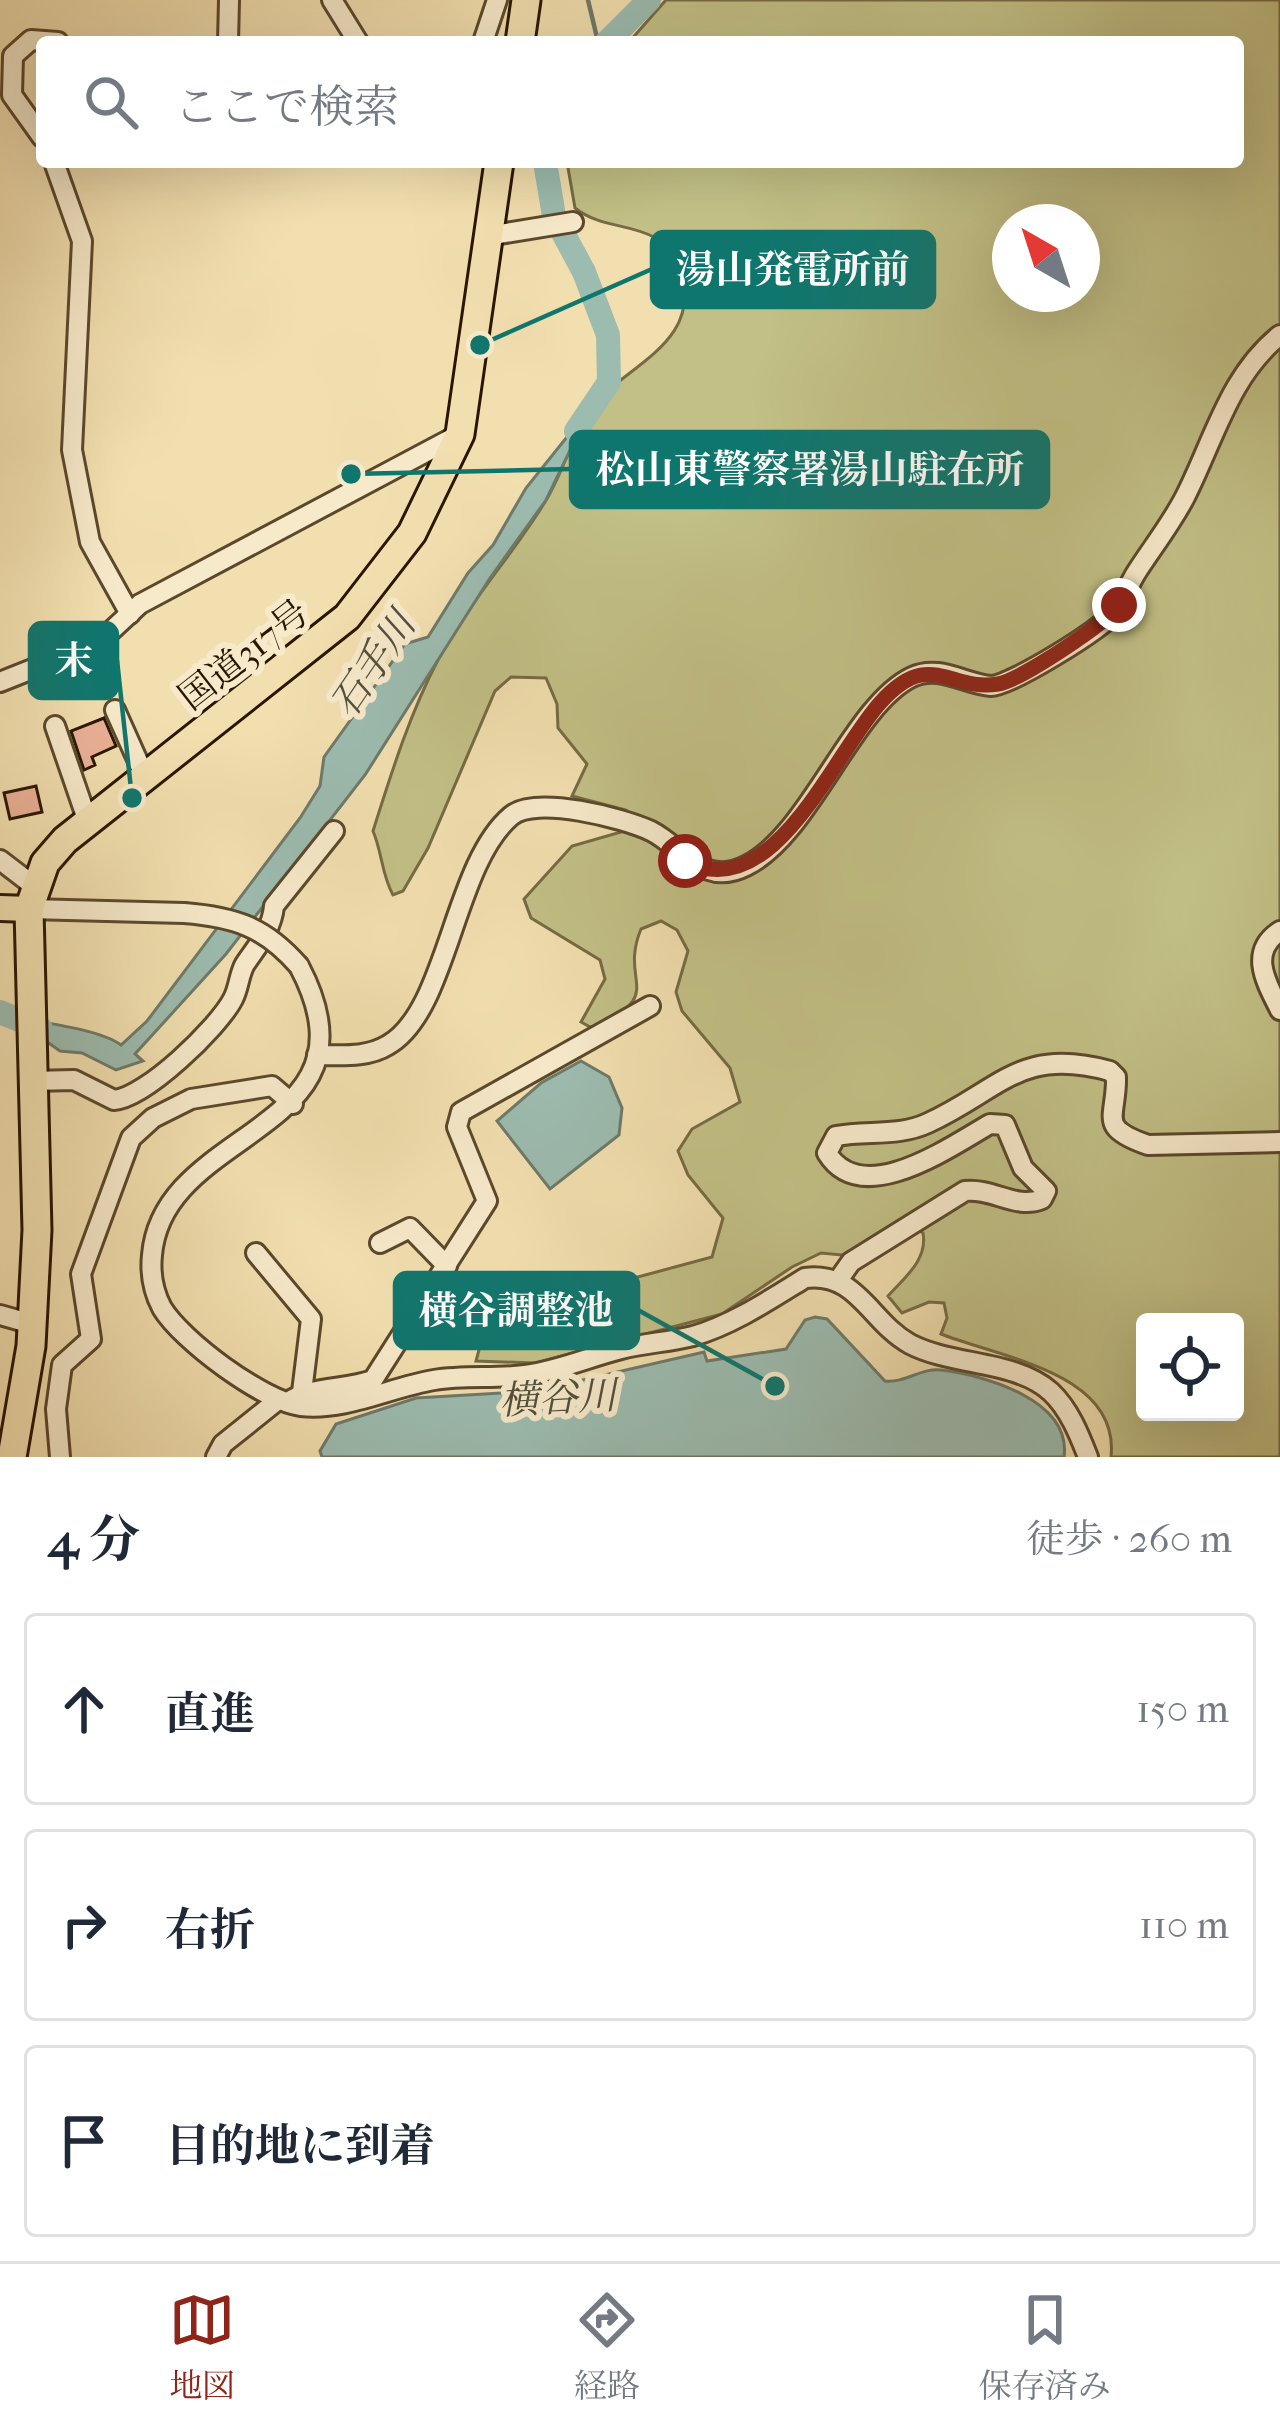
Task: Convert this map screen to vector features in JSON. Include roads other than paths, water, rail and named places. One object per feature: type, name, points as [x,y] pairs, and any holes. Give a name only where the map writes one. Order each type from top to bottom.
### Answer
[{"type":"highway","points":[[521,36],[526,0]]},
{"type":"highway","name":"国道317号","points":[[31,898],[55,852],[366,597],[412,533],[460,434],[498,168]]},
{"type":"highway","points":[[12,1457],[32,1335],[37,1230],[28,973],[31,898]]},
{"type":"main road","points":[[0,908],[31,898]]},
{"type":"street","points":[[228,36],[229,0]]},
{"type":"street","points":[[332,0],[354,36]]},
{"type":"street","points":[[485,36],[497,0]]},
{"type":"street","points":[[36,40],[13,56],[12,94],[36,128]]},
{"type":"street","points":[[56,168],[82,241],[72,450],[90,542],[130,614]]},
{"type":"street","points":[[487,236],[573,222]]},
{"type":"street","points":[[317,1055],[391,1044],[414,1019],[476,868],[515,812],[536,806],[590,814],[653,832],[696,867],[730,871],[747,866],[778,842],[880,702],[912,676],[942,674],[992,686],[1015,680],[1090,635],[1112,616],[1167,527],[1245,370],[1280,334]]},
{"type":"street","points":[[0,682],[98,643],[130,614],[425,448],[460,434]]},
{"type":"street","points":[[115,710],[145,777]]},
{"type":"street","points":[[55,726],[88,822]]},
{"type":"street","points":[[32,1074],[74,1080],[114,1100],[142,1090],[233,999],[242,968],[273,921],[282,893],[334,831]]},
{"type":"street","points":[[0,860],[31,898],[244,921],[280,945],[299,966],[318,1012],[317,1055],[293,1103],[174,1196],[153,1240],[151,1268],[153,1289],[179,1327],[290,1398],[325,1405],[434,1380],[527,1375],[708,1330],[806,1277],[838,1279],[908,1342],[1034,1381],[1052,1393],[1088,1457]]},
{"type":"street","points":[[1280,931],[1265,944],[1261,963],[1280,1010]]},
{"type":"street","points":[[216,1457],[224,1444],[290,1398],[373,1379],[487,1201],[457,1127],[461,1112],[650,1006]]},
{"type":"street","points":[[838,1279],[851,1262],[965,1190],[987,1189],[1023,1204],[1042,1199],[1046,1191],[1023,1168],[1005,1125],[990,1124],[903,1173],[849,1172],[826,1153],[836,1136],[885,1134],[929,1122],[995,1080],[1049,1062],[1110,1071],[1116,1077],[1111,1123],[1129,1139],[1148,1145],[1280,1142]]},
{"type":"street","points":[[61,1457],[56,1408],[62,1365],[91,1339],[82,1291],[85,1255],[125,1150],[141,1126],[191,1099],[272,1086],[293,1103]]},
{"type":"street","points":[[380,1243],[410,1228],[447,1267]]},
{"type":"street","points":[[256,1253],[311,1319],[290,1398]]},
{"type":"street","points":[[0,1315],[32,1335],[62,1365]]},
{"type":"water","points":[[591,407],[546,500],[490,578],[365,775],[226,954],[135,1054],[143,1061],[116,1070],[82,1053],[60,1051],[12,1017],[85,1031],[121,1045],[147,1021],[300,818],[320,786],[324,757],[405,644],[428,637],[468,573],[493,545],[526,488]]},
{"type":"water","points":[[581,1061],[609,1077],[622,1108],[619,1135],[550,1189],[497,1121],[541,1083]]},
{"type":"water","name":"横谷川","points":[[827,1319],[885,1381],[941,1370],[1022,1394],[1054,1420],[1063,1437],[1064,1457],[322,1457],[320,1451],[336,1424],[416,1398],[535,1391],[704,1352],[707,1361],[786,1349],[805,1320]]},
{"type":"waterway","points":[[588,0],[597,36]]},
{"type":"waterway","name":"石手川","points":[[613,36],[649,0]]},
{"type":"waterway","name":"石手川","points":[[546,168],[554,216],[584,272],[608,335],[609,382],[576,431]]},
{"type":"waterway","name":"石手川","points":[[0,1012],[41,1029]]},
{"type":"place","name":"湯山発電所前","points":[[480,345]]},
{"type":"place","name":"松山東警察署湯山駐在所","points":[[351,474]]},
{"type":"place","name":"末","points":[[132,798]]},
{"type":"place","name":"横谷調整池","points":[[775,1386]]}]
